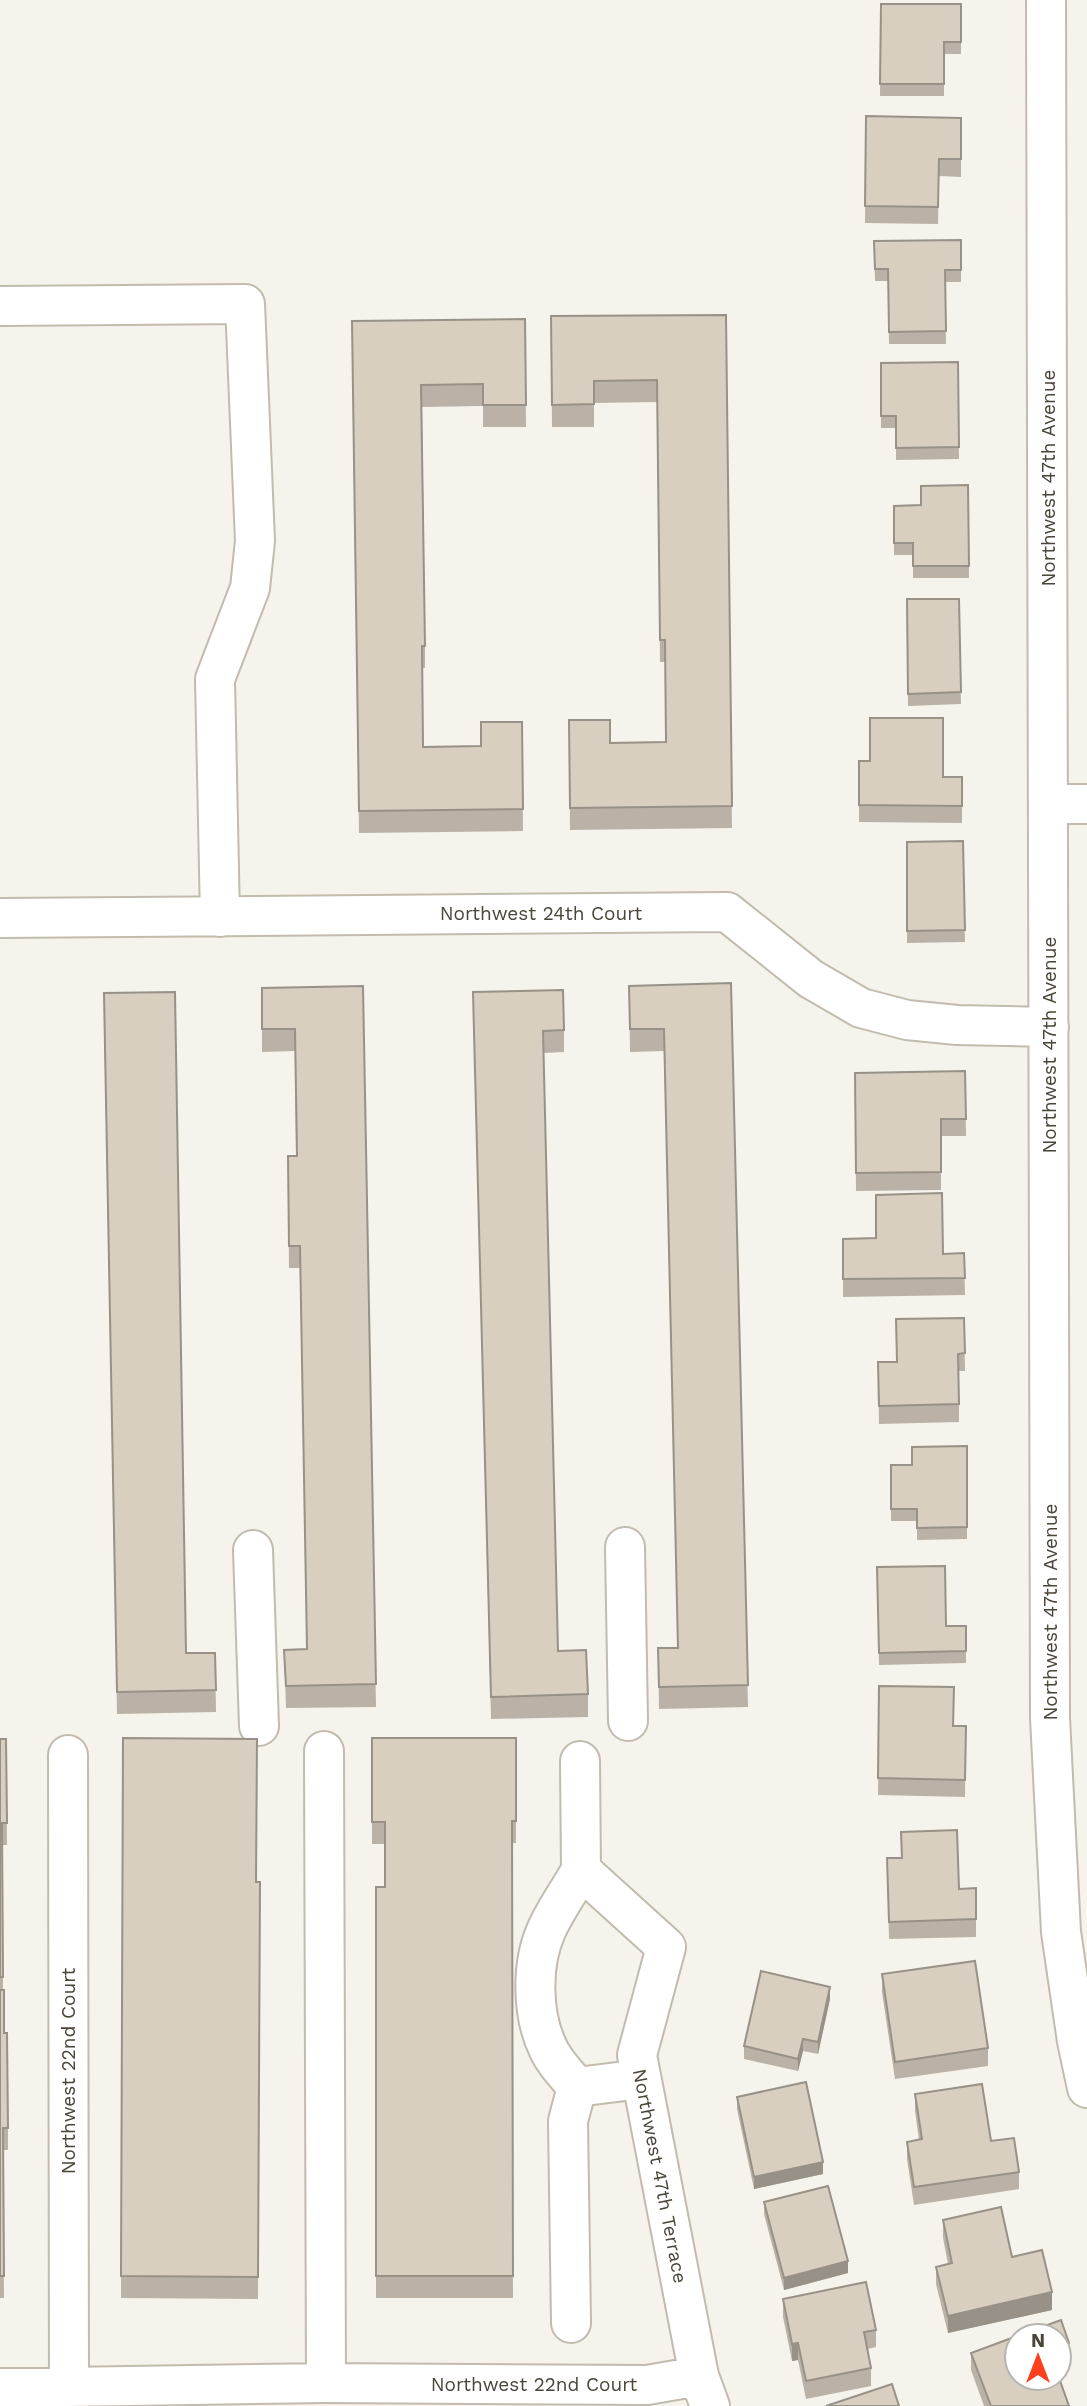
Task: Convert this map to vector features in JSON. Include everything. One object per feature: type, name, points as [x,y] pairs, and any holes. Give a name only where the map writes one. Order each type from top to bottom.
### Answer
[{"type":"street","name":"Northwest 47th Avenue","points":[[1046,0],[1050,1718],[1061,1932],[1087,2088]]},
{"type":"street","points":[[0,306],[245,304],[255,541],[250,588],[215,680],[220,917]]},
{"type":"street","points":[[1049,804],[1087,804]]},
{"type":"street","name":"Northwest 24th Court","points":[[0,918],[727,912],[811,979],[862,1008],[906,1020],[957,1025],[1049,1027]]},
{"type":"street","points":[[625,1547],[628,1721]]},
{"type":"street","points":[[253,1550],[258,1726]]},
{"type":"street","points":[[324,1751],[326,2383]]},
{"type":"street","name":"Northwest 22nd Court","points":[[68,1755],[69,2388]]},
{"type":"street","points":[[577,2087],[549,2050],[539,2026],[536,1988],[537,1958],[545,1931],[581,1870],[580,1761]]},
{"type":"street","name":"Northwest 47th Terrace","points":[[581,1870],[667,1947],[637,2055],[704,2391]]},
{"type":"street","points":[[577,2087],[641,2079]]},
{"type":"street","points":[[571,2323],[568,2121],[577,2087]]},
{"type":"street","name":"Northwest 22nd Court","points":[[0,2388],[326,2383],[595,2395],[647,2385],[704,2391]]},
{"type":"building","points":[[881,4],[961,4],[961,42],[944,42],[944,84],[880,84]]},
{"type":"building","points":[[866,116],[961,118],[961,159],[939,159],[938,207],[865,206]]},
{"type":"building","points":[[961,240],[961,270],[945,270],[946,331],[889,332],[888,269],[875,269],[874,241]]},
{"type":"building","points":[[726,315],[732,806],[570,808],[569,720],[610,720],[610,743],[666,742],[665,640],[660,640],[657,380],[594,381],[594,404],[552,405],[551,316]]},
{"type":"building","points":[[525,319],[526,405],[483,405],[483,384],[421,385],[425,646],[422,646],[423,747],[481,746],[481,722],[522,722],[523,809],[359,811],[352,321]]},
{"type":"building","points":[[958,362],[959,447],[896,448],[896,416],[881,416],[881,363]]},
{"type":"building","points":[[968,485],[969,566],[913,566],[913,543],[894,543],[894,506],[921,505],[921,486]]},
{"type":"building","points":[[907,599],[959,599],[961,692],[908,694]]},
{"type":"building","points":[[870,718],[943,718],[943,777],[962,777],[962,806],[859,805],[859,761],[870,761]]},
{"type":"building","points":[[963,841],[965,930],[907,931],[907,842]]},
{"type":"building","points":[[731,983],[748,1685],[659,1687],[658,1648],[678,1648],[664,1029],[630,1029],[629,986]]},
{"type":"building","points":[[363,986],[376,1684],[286,1686],[284,1650],[307,1649],[300,1246],[289,1246],[288,1156],[297,1156],[295,1029],[262,1029],[262,988]]},
{"type":"building","points":[[563,990],[564,1030],[543,1031],[558,1651],[586,1650],[588,1694],[491,1697],[473,992]]},
{"type":"building","points":[[175,992],[186,1653],[215,1653],[216,1690],[117,1692],[104,993]]},
{"type":"building","points":[[965,1071],[966,1119],[941,1119],[941,1172],[856,1173],[855,1073]]},
{"type":"building","points":[[942,1193],[943,1254],[964,1253],[965,1278],[843,1279],[843,1239],[876,1238],[876,1195]]},
{"type":"building","points":[[964,1318],[965,1353],[958,1354],[959,1404],[879,1406],[878,1362],[897,1362],[896,1319]]},
{"type":"building","points":[[967,1446],[967,1527],[917,1528],[917,1509],[891,1509],[891,1465],[912,1465],[912,1447]]},
{"type":"building","points":[[945,1566],[946,1626],[966,1626],[966,1651],[879,1653],[877,1567]]},
{"type":"building","points":[[879,1686],[954,1687],[953,1726],[966,1726],[965,1780],[878,1778]]},
{"type":"building","points":[[123,1738],[257,1739],[256,1882],[260,1882],[258,2277],[121,2276]]},
{"type":"building","points":[[372,1738],[516,1738],[516,1821],[512,1821],[513,2276],[376,2276],[376,1887],[385,1887],[385,1822],[372,1822]]},
{"type":"building","points":[[0,1739],[6,1739],[7,1823],[2,1823],[3,1977],[0,1977]]},
{"type":"building","points":[[957,1830],[959,1889],[976,1888],[976,1919],[889,1922],[887,1858],[902,1858],[901,1832]]},
{"type":"building","points":[[975,1961],[988,2048],[895,2062],[882,1974]]},
{"type":"building","points":[[761,1971],[830,1987],[818,2042],[803,2039],[798,2059],[744,2046]]},
{"type":"building","points":[[0,1990],[4,1990],[4,2033],[7,2033],[8,2128],[3,2128],[4,2276],[0,2276]]},
{"type":"building","points":[[806,2082],[823,2162],[754,2177],[737,2097]]},
{"type":"building","points":[[982,2084],[991,2141],[1014,2138],[1019,2172],[914,2187],[907,2142],[922,2139],[915,2094]]},
{"type":"building","points":[[828,2186],[848,2261],[784,2278],[764,2202]]},
{"type":"building","points":[[1001,2207],[1012,2257],[1042,2250],[1052,2292],[948,2316],[936,2267],[952,2263],[943,2220]]},
{"type":"building","points":[[866,2282],[876,2330],[864,2332],[871,2368],[806,2381],[798,2343],[792,2344],[783,2299]]},
{"type":"building","points":[[1003,2341],[1003,2392],[1064,2392],[1069,2406],[991,2406],[971,2353]]},
{"type":"building","points":[[892,2384],[899,2406],[826,2406]]}]
